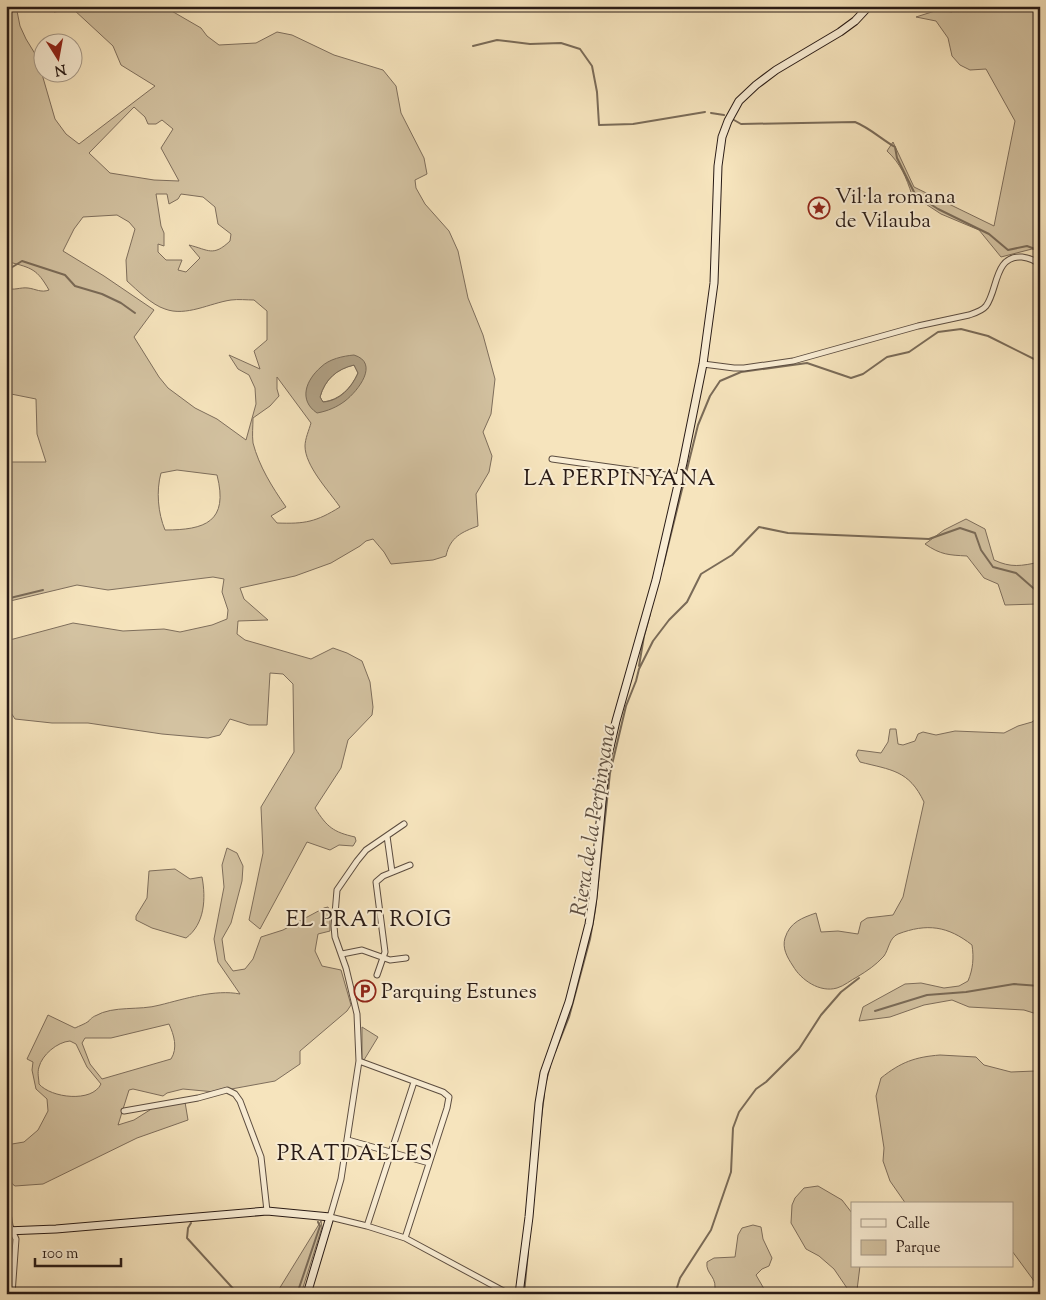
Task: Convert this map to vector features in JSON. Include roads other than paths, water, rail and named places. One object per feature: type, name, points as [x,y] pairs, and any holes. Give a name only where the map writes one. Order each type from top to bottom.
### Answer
[{"type":"street","points":[[519,1294],[527,1234],[542,1078],[550,1051],[569,1002],[589,924],[605,769],[616,721],[650,601],[680,477],[704,364],[714,283],[720,144],[728,121],[739,101],[756,84],[840,32],[855,21],[869,6]]},
{"type":"street","points":[[704,364],[744,368],[793,361],[918,326],[977,313],[985,307],[995,280],[1007,261],[1025,257],[1040,265]]},
{"type":"street","points":[[552,459],[680,477]]},
{"type":"street","points":[[307,1294],[339,1190],[359,1061],[357,1014],[342,954],[335,937],[337,890],[360,856],[404,824]]},
{"type":"street","points":[[387,836],[392,872]]},
{"type":"street","points":[[377,975],[385,952],[376,882],[392,872],[410,865]]},
{"type":"street","points":[[342,954],[362,950],[390,960],[406,958]]},
{"type":"street","points":[[359,1061],[443,1092],[449,1097],[405,1238]]},
{"type":"street","points":[[367,1226],[414,1082]]},
{"type":"street","points":[[124,1111],[198,1098],[227,1090],[235,1094],[240,1101],[261,1157],[267,1211]]},
{"type":"street","points":[[348,1140],[429,1163]]},
{"type":"street","points":[[6,1200],[10,1229],[16,1239],[12,1294]]},
{"type":"street","points":[[10,1229],[267,1211],[330,1217],[405,1238],[509,1294]]},
{"type":"waterway","points":[[8,6],[11,13]]},
{"type":"waterway","points":[[473,46],[497,40],[530,44],[561,43],[580,49],[592,66],[597,92],[599,125],[633,124],[705,112]]},
{"type":"waterway","points":[[711,113],[724,115]]},
{"type":"waterway","points":[[734,120],[741,124],[855,122],[866,127],[895,147],[897,158],[915,194],[938,209],[989,234],[1008,250],[1027,246],[1040,251]]},
{"type":"waterway","points":[[6,271],[22,261],[65,275],[75,286],[102,294],[121,303],[135,313]]},
{"type":"waterway","points":[[663,566],[698,425],[710,396],[720,381],[741,372],[807,363],[851,378],[863,374],[887,357],[909,352],[938,332],[961,329],[988,336],[1040,362]]},
{"type":"waterway","name":"Riera de la Perpinyana","points":[[555,1052],[569,1017],[590,939],[610,773],[626,706],[639,669],[653,641],[669,620],[687,602],[701,574],[732,555],[759,527],[788,533],[929,539],[960,528],[975,533],[981,550],[993,567],[1016,573],[1040,594]]},
{"type":"waterway","points":[[6,599],[43,590]]},
{"type":"waterway","points":[[639,666],[650,614]]},
{"type":"waterway","points":[[675,1294],[680,1278],[711,1230],[731,1172],[733,1128],[739,1112],[756,1089],[766,1082],[799,1049],[821,1015],[841,992],[859,978]]},
{"type":"waterway","points":[[875,1011],[927,995],[966,992],[1014,984],[1040,986]]},
{"type":"waterway","name":"Riera de la Perpinyana","points":[[546,1081],[550,1066]]},
{"type":"waterway","name":"Riera de la Perpinyana","points":[[541,1118],[544,1095]]},
{"type":"waterway","points":[[297,1294],[320,1226],[318,1222]]},
{"type":"waterway","points":[[191,1223],[188,1228],[187,1238],[238,1294]]},
{"type":"waterway","name":"Riera de la Perpinyana","points":[[524,1294],[528,1252]]},
{"type":"place","name":"Vil·la romana de Vilauba","points":[[819,208]]},
{"type":"place","name":"Parquing Estunes","points":[[365,991]]},
{"type":"district","name":"LA PERPINYANA","points":[[620,477]]},
{"type":"district","name":"EL PRAT ROIG","points":[[369,918]]},
{"type":"district","name":"PRATDALLES","points":[[355,1152]]}]
